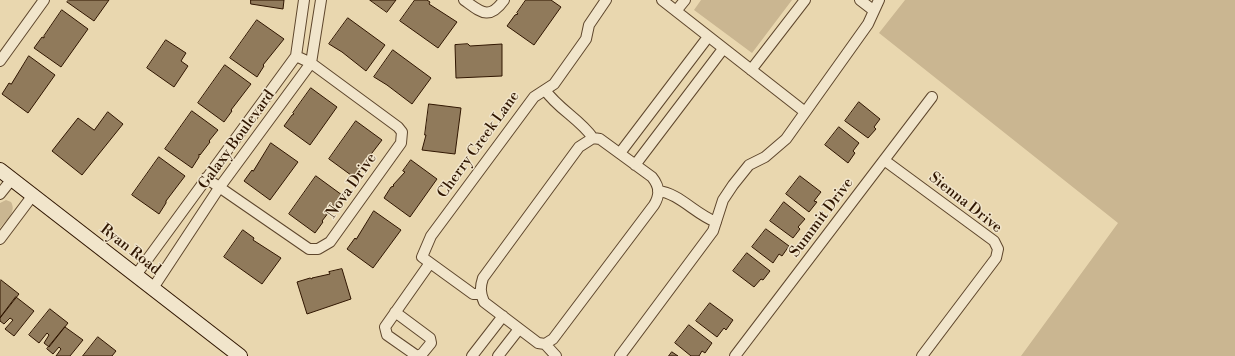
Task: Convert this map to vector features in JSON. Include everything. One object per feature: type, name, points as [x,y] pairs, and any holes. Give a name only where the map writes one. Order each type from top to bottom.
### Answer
[{"type":"main road","name":"Ryan Road","points":[[0,170],[240,356]]},
{"type":"street","points":[[0,60],[44,0]]},
{"type":"street","name":"Galaxy Boulevard","points":[[136,275],[296,56],[304,0]]},
{"type":"street","name":"Galaxy Boulevard","points":[[152,288],[219,188],[311,63],[321,0]]},
{"type":"street","points":[[464,0],[483,13],[489,14],[495,11],[504,0]]},
{"type":"street","name":"Cherry Creek Lane","points":[[430,263],[422,257],[431,236],[534,97],[554,84],[586,39],[589,25],[606,0]]},
{"type":"street","points":[[662,0],[805,112]]},
{"type":"street","points":[[676,11],[685,0]]},
{"type":"street","points":[[751,70],[804,0]]},
{"type":"street","points":[[860,0],[873,10]]},
{"type":"street","points":[[620,356],[713,231],[723,200],[749,165],[777,147],[786,139],[868,24],[873,10],[879,0]]},
{"type":"street","points":[[620,153],[708,37]]},
{"type":"street","points":[[635,165],[723,49]]},
{"type":"street","name":"Nova Drive","points":[[206,178],[309,249],[318,249],[330,242],[401,142],[402,132],[398,127],[311,63],[296,56]]},
{"type":"street","points":[[544,90],[559,107],[587,130],[593,138]]},
{"type":"street","name":"Summit Drive","points":[[735,356],[932,97]]},
{"type":"street","points":[[593,138],[600,139],[652,177],[657,183],[659,196],[654,205],[553,339],[546,344],[538,344],[484,302],[481,294],[483,278],[579,146],[593,138]]},
{"type":"street","name":"Sienna Drive","points":[[884,160],[994,241],[998,249],[996,258],[922,356]]},
{"type":"street","points":[[0,194],[12,179]]},
{"type":"street","points":[[658,191],[667,192],[675,196],[696,212],[716,222]]},
{"type":"street","points":[[0,239],[33,195]]},
{"type":"street","points":[[395,312],[430,338],[431,343],[422,354],[417,356],[387,335],[385,327],[395,312],[430,263],[473,294],[481,294]]},
{"type":"street","points":[[472,356],[503,316]]},
{"type":"street","points":[[498,356],[519,328]]},
{"type":"street","points":[[546,344],[556,356]]},
{"type":"shaded area","points":[[701,0],[792,0],[752,53],[694,10]]},
{"type":"shaded area","points":[[905,0],[1235,0],[1235,356],[1021,356],[1118,223],[879,33]]},
{"type":"shaded area","points":[[6,200],[11,202],[13,209],[10,216],[0,228],[0,203]]},
{"type":"building","points":[[69,0],[109,0],[94,21],[67,2]]},
{"type":"building","points":[[251,0],[284,0],[283,9],[251,4]]},
{"type":"building","points":[[370,0],[396,0],[387,12]]},
{"type":"building","points":[[415,0],[427,0],[430,2],[429,4],[457,22],[438,48],[400,21]]},
{"type":"building","points":[[526,0],[551,0],[561,7],[534,45],[507,26],[515,15],[518,14],[517,13]]},
{"type":"building","points":[[62,10],[88,29],[61,67],[34,48],[42,37],[44,38]]},
{"type":"building","points":[[348,18],[385,45],[366,71],[342,52],[329,44]]},
{"type":"building","points":[[257,20],[284,39],[263,65],[264,66],[257,77],[230,58]]},
{"type":"building","points":[[166,40],[186,53],[181,61],[188,66],[174,87],[147,68]]},
{"type":"building","points":[[468,44],[470,46],[502,44],[502,76],[456,78],[455,45]]},
{"type":"building","points":[[393,50],[431,78],[412,104],[374,77]]},
{"type":"building","points":[[29,56],[55,75],[28,113],[2,94],[9,83],[11,84]]},
{"type":"building","points":[[225,65],[251,84],[231,110],[232,111],[224,122],[198,103]]},
{"type":"building","points":[[311,88],[337,107],[310,145],[284,126],[294,114],[293,113]]},
{"type":"building","points":[[859,102],[880,119],[874,127],[876,129],[868,138],[845,121]]},
{"type":"building","points":[[429,104],[461,108],[455,154],[422,150],[426,135]]},
{"type":"building","points":[[192,111],[218,130],[200,155],[199,154],[199,157],[192,168],[165,149]]},
{"type":"building","points":[[108,112],[123,124],[82,175],[52,151],[78,118],[94,130]]},
{"type":"building","points":[[356,121],[382,140],[362,166],[363,167],[355,178],[329,159]]},
{"type":"building","points":[[839,127],[859,143],[853,151],[855,153],[848,163],[825,145]]},
{"type":"building","points":[[271,143],[298,162],[270,200],[244,181],[252,170],[253,171]]},
{"type":"building","points":[[159,157],[185,176],[166,201],[159,214],[132,195]]},
{"type":"building","points":[[411,160],[437,179],[410,217],[384,198],[391,187],[394,186],[393,185],[405,172],[403,171]]},
{"type":"building","points":[[316,176],[342,195],[322,221],[323,222],[315,233],[289,214]]},
{"type":"building","points":[[800,176],[821,192],[814,201],[817,202],[809,212],[786,194]]},
{"type":"building","points":[[784,202],[805,219],[798,227],[800,229],[793,238],[770,221]]},
{"type":"building","points":[[374,211],[401,230],[373,268],[347,249],[355,238],[356,239]]},
{"type":"building","points":[[766,229],[789,246],[782,256],[779,254],[773,263],[752,247]]},
{"type":"building","points":[[243,230],[254,238],[253,240],[281,258],[262,284],[224,257]]},
{"type":"building","points":[[747,253],[770,271],[763,280],[761,279],[754,287],[733,271]]},
{"type":"building","points":[[342,269],[351,299],[307,314],[297,282],[330,274],[329,272]]},
{"type":"building","points":[[1,280],[19,294],[0,318],[0,281]]},
{"type":"building","points":[[16,297],[34,311],[14,336],[5,329],[13,320],[10,318],[4,324],[0,321],[0,318]]},
{"type":"building","points":[[710,303],[733,320],[726,330],[724,328],[717,337],[696,321]]},
{"type":"building","points":[[50,309],[68,323],[49,347],[44,343],[49,335],[47,333],[39,343],[29,335]]},
{"type":"building","points":[[689,325],[712,343],[705,353],[702,351],[699,356],[691,356],[675,343]]},
{"type":"building","points":[[65,327],[83,340],[70,356],[56,356],[61,349],[59,347],[53,354],[47,349]]},
{"type":"building","points":[[98,337],[116,351],[112,356],[83,356]]},
{"type":"building","points":[[672,352],[678,356],[669,356]]}]
